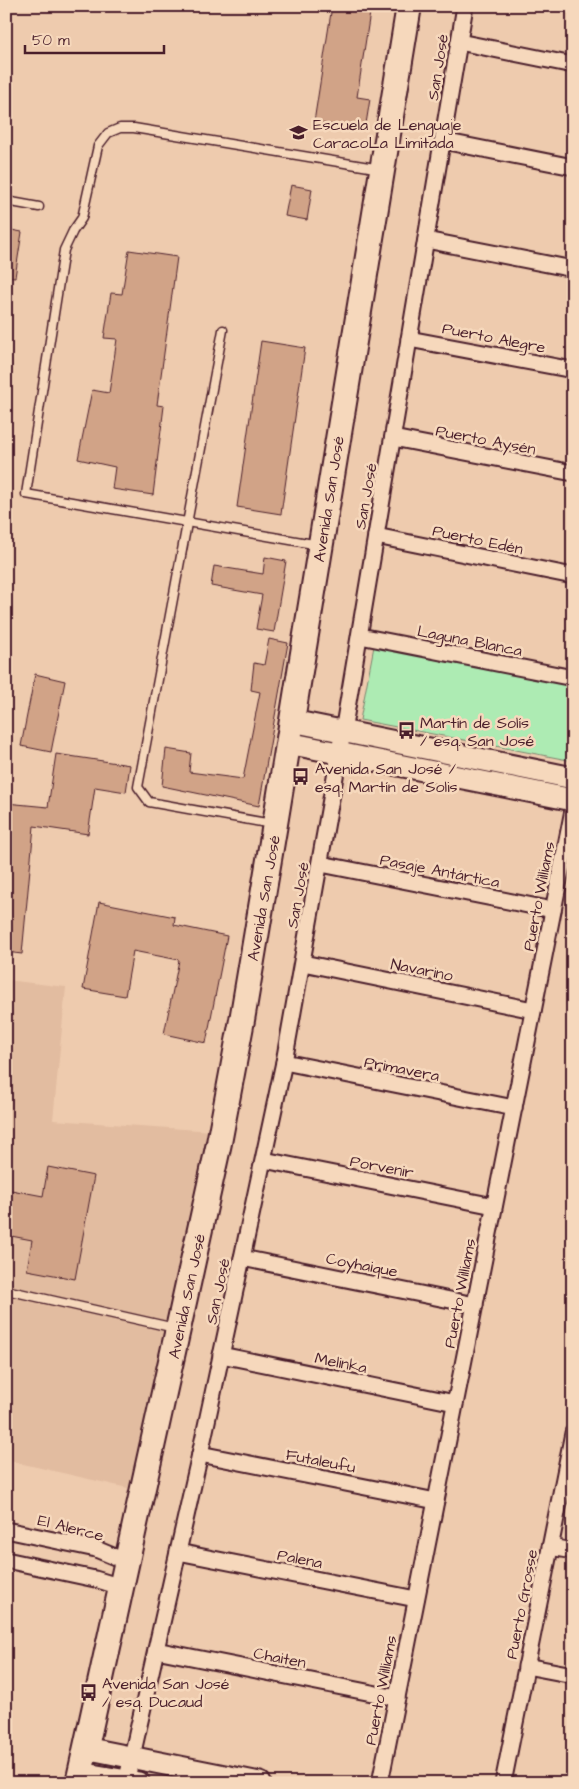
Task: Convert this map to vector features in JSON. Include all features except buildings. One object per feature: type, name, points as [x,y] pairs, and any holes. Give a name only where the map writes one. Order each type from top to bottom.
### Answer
[{"type":"main road","name":"Avenida San José","points":[[79,1778],[230,1087],[410,6]]},
{"type":"street","name":"San José","points":[[131,1782],[132,1757],[264,1160],[303,963],[360,636],[465,6]]},
{"type":"street","points":[[459,42],[573,65]]},
{"type":"street","points":[[443,141],[573,167]]},
{"type":"street","points":[[426,240],[573,269]]},
{"type":"street","name":"Puerto Alegre","points":[[410,339],[573,370]]},
{"type":"street","name":"Puerto Aysén","points":[[393,438],[573,473]]},
{"type":"street","name":"Puerto Edén","points":[[376,536],[573,576]]},
{"type":"street","name":"Laguna Blanca","points":[[360,636],[573,678]]},
{"type":"street","points":[[290,732],[343,732],[573,778]]},
{"type":"street","points":[[290,732],[340,754],[573,800]]},
{"type":"street","name":"Puerto Williams","points":[[380,1783],[573,810]]},
{"type":"street","name":"Pasaje Antártica","points":[[321,864],[553,910]]},
{"type":"street","name":"Navarino","points":[[303,963],[533,1010]]},
{"type":"street","name":"Primavera","points":[[284,1062],[514,1108]]},
{"type":"street","name":"Porvenir","points":[[264,1160],[494,1206]]},
{"type":"street","name":"Coyhaique","points":[[242,1258],[475,1305]]},
{"type":"street","name":"Melinka","points":[[221,1356],[455,1403]]},
{"type":"street","name":"Puerto Grosse","points":[[502,1783],[573,1432]]},
{"type":"street","name":"Futaleufu","points":[[200,1454],[436,1501]]},
{"type":"street","name":"El Alerce","points":[[6,1530],[96,1549],[127,1562]]},
{"type":"street","points":[[550,1547],[573,1551]]},
{"type":"street","name":"Palena","points":[[178,1552],[416,1599]]},
{"type":"street","points":[[6,1560],[95,1579],[121,1587]]},
{"type":"street","name":"Chaiten","points":[[156,1650],[397,1698]]},
{"type":"street","points":[[526,1666],[573,1675]]},
{"type":"street","points":[[85,1748],[260,1783]]},
{"type":"street","points":[[79,1778],[131,1782]]},
{"type":"lane","points":[[321,545],[26,494],[64,250],[82,218],[98,146],[108,132],[120,128],[134,128],[383,169]]},
{"type":"lane","points":[[6,202],[39,207]]},
{"type":"lane","points":[[223,330],[138,787],[149,802],[275,824]]},
{"type":"lane","points":[[6,1290],[178,1329]]},
{"type":"shaded area","points":[[6,980],[66,987],[53,1120],[213,1131],[132,1489],[6,1460]]},
{"type":"green space","points":[[374,646],[573,685],[573,761],[360,720]]},
{"type":"place","name":"Escuela de Lenguaje CaracoLa Limitada","points":[[299,133]]},
{"type":"place","name":"Martín de Solís / esq. San José","points":[[406,731]]},
{"type":"place","name":"Avenida San José / esq. Martín de Solis","points":[[301,777]]},
{"type":"place","name":"Avenida San José / esq. Ducaud","points":[[88,1692]]}]
